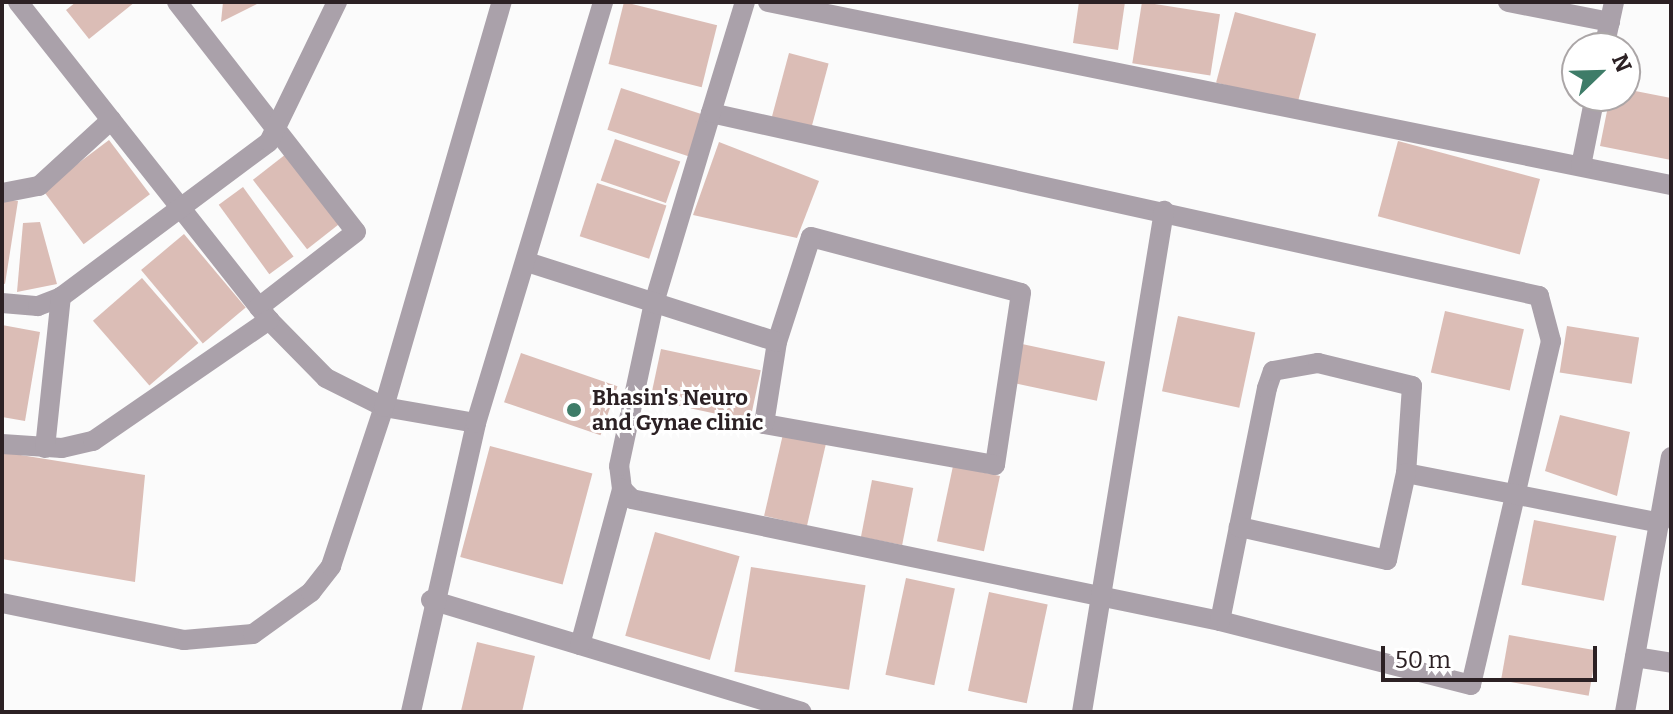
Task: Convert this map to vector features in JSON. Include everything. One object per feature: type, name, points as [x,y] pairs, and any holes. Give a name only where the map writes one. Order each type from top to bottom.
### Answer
[{"type":"street","points":[[18,2],[264,314],[326,378],[384,407],[476,423]]},
{"type":"street","points":[[2,444],[45,448],[93,441],[121,427],[264,314],[356,232],[177,2]]},
{"type":"street","points":[[2,303],[38,306],[61,297],[277,130],[337,2]]},
{"type":"street","points":[[2,603],[184,640],[253,634],[285,616],[331,566],[384,407],[502,2]]},
{"type":"street","points":[[411,712],[431,600],[476,423],[603,2]]},
{"type":"street","points":[[580,645],[622,489],[619,466],[654,303],[745,2]]},
{"type":"street","points":[[768,2],[1671,185]]},
{"type":"street","points":[[1508,2],[1612,12],[1608,32]]},
{"type":"street","points":[[1581,166],[1592,112]]},
{"type":"street","points":[[622,489],[648,503],[1220,621],[1471,685],[1518,495],[1551,341],[1539,296],[711,113]]},
{"type":"street","points":[[2,193],[39,186],[111,120]]},
{"type":"street","points":[[1082,712],[1098,595],[1164,211]]},
{"type":"street","points":[[811,237],[1021,293],[995,465],[764,424],[777,342],[811,237]]},
{"type":"street","points":[[527,262],[777,342]]},
{"type":"street","points":[[45,448],[61,297]]},
{"type":"street","points":[[1220,621],[1267,388],[1283,364],[1318,363],[1412,386],[1406,473],[1387,560],[1239,527]]},
{"type":"street","points":[[1625,712],[1671,457]]},
{"type":"street","points":[[1406,473],[1660,523]]},
{"type":"street","points":[[431,600],[801,712]]},
{"type":"street","points":[[1635,657],[1671,663]]},
{"type":"building","points":[[76,2],[135,2],[89,39],[66,10]]},
{"type":"building","points":[[223,2],[261,2],[221,22]]},
{"type":"building","points":[[624,2],[717,25],[702,87],[609,64]]},
{"type":"building","points":[[1079,2],[1125,2],[1118,50],[1073,43]]},
{"type":"building","points":[[1142,2],[1220,14],[1210,76],[1132,63]]},
{"type":"building","points":[[1235,12],[1316,34],[1297,104],[1216,83]]},
{"type":"building","points":[[789,53],[829,64],[812,127],[772,117]]},
{"type":"building","points":[[621,88],[703,115],[689,156],[607,130]]},
{"type":"building","points":[[1641,92],[1671,98],[1671,160],[1600,146],[1607,112],[1641,112]]},
{"type":"building","points":[[615,139],[680,161],[666,203],[601,181]]},
{"type":"building","points":[[109,140],[150,194],[84,244],[43,190]]},
{"type":"building","points":[[1398,141],[1540,179],[1520,254],[1378,216]]},
{"type":"building","points":[[719,142],[819,181],[797,238],[693,215]]},
{"type":"building","points":[[286,154],[340,223],[307,249],[253,180]]},
{"type":"building","points":[[597,183],[666,206],[649,259],[580,236]]},
{"type":"building","points":[[243,187],[294,257],[269,274],[219,205]]},
{"type":"building","points":[[2,199],[18,201],[5,284],[2,283]]},
{"type":"building","points":[[40,222],[57,284],[17,292],[23,223]]},
{"type":"building","points":[[184,234],[246,308],[203,344],[141,270]]},
{"type":"building","points":[[142,278],[198,343],[149,386],[93,321]]},
{"type":"building","points":[[1445,311],[1524,329],[1510,391],[1431,372]]},
{"type":"building","points":[[1178,316],[1255,332],[1239,408],[1162,391]]},
{"type":"building","points":[[2,325],[40,332],[25,421],[2,417]]},
{"type":"building","points":[[1567,326],[1639,337],[1632,384],[1560,372]]},
{"type":"building","points":[[1022,344],[1105,362],[1097,401],[1014,383]]},
{"type":"building","points":[[661,349],[761,370],[750,421],[650,400]]},
{"type":"building","points":[[521,353],[617,386],[601,435],[504,402]]},
{"type":"building","points":[[1560,415],[1630,432],[1617,496],[1545,471]]},
{"type":"building","points":[[783,434],[826,444],[807,526],[764,516]]},
{"type":"building","points":[[490,446],[592,473],[563,585],[460,557]]},
{"type":"building","points":[[2,452],[145,475],[135,582],[2,559]]},
{"type":"building","points":[[953,466],[1000,476],[984,551],[937,541]]},
{"type":"building","points":[[872,480],[913,488],[902,545],[861,537]]},
{"type":"building","points":[[1534,520],[1616,536],[1604,601],[1521,585]]},
{"type":"building","points":[[655,532],[740,556],[710,660],[625,636]]},
{"type":"building","points":[[751,567],[866,585],[849,690],[734,672]]},
{"type":"building","points":[[906,578],[955,588],[934,685],[885,675]]},
{"type":"building","points":[[989,592],[1048,604],[1027,703],[968,691]]},
{"type":"building","points":[[1509,635],[1597,650],[1589,696],[1501,680]]},
{"type":"building","points":[[477,642],[535,656],[522,712],[461,711]]},
{"type":"place","name":"Bhasin's Neuro and Gynae clinic","points":[[574,410]]}]
